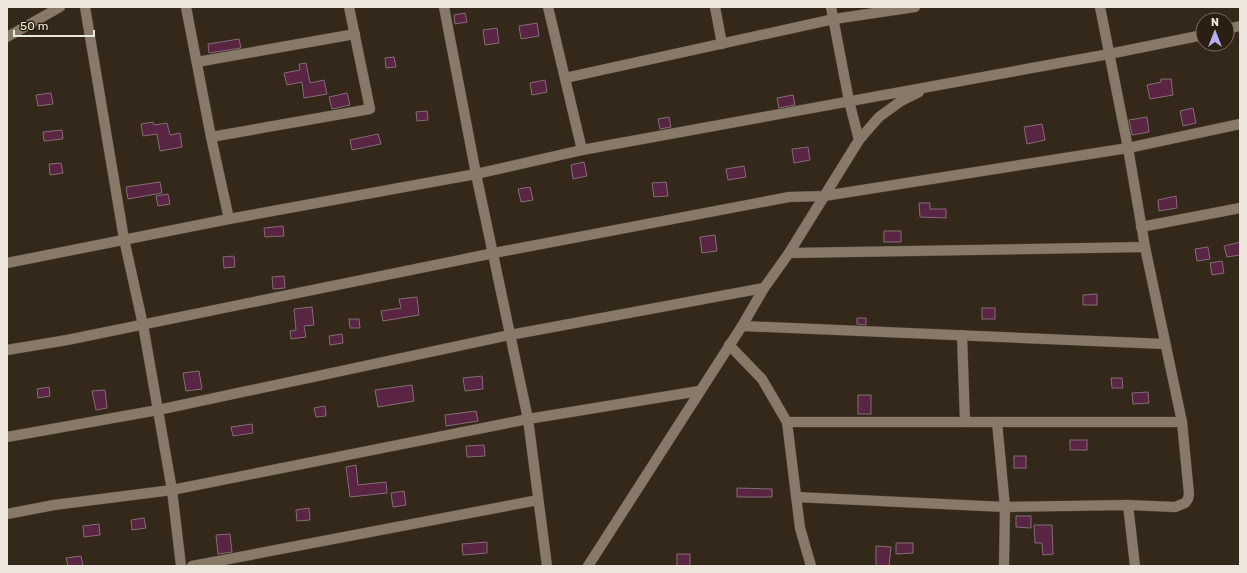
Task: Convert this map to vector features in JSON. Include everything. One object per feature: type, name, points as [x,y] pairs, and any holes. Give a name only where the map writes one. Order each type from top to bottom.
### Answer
[{"type":"street","points":[[7,37],[60,7]]},
{"type":"street","points":[[85,7],[124,239],[143,325],[172,490],[181,566]]},
{"type":"street","points":[[186,7],[211,137],[229,218]]},
{"type":"street","points":[[211,137],[370,109],[349,7]]},
{"type":"street","points":[[444,7],[476,174],[494,253],[528,419],[547,566]]},
{"type":"street","points":[[548,7],[582,150]]},
{"type":"street","points":[[715,7],[722,44]]},
{"type":"street","points":[[831,7],[849,101],[859,140]]},
{"type":"street","points":[[566,78],[834,19],[915,7]]},
{"type":"street","points":[[796,497],[1006,507],[1128,505],[1175,507],[1181,506],[1188,499],[1189,494],[1182,422],[1141,227],[1128,148],[1100,7]]},
{"type":"street","points":[[197,62],[355,34]]},
{"type":"street","points":[[7,263],[229,218],[476,174],[582,150],[1109,54],[1195,37]]},
{"type":"street","points":[[588,566],[742,326],[764,288],[789,253],[859,140],[879,117],[901,101],[932,86]]},
{"type":"street","points":[[7,350],[67,340],[494,253],[789,197],[824,196],[1128,148],[1240,124]]},
{"type":"street","points":[[1141,227],[1240,208]]},
{"type":"street","points":[[789,253],[1145,247]]},
{"type":"street","points":[[7,438],[158,410],[510,335],[764,288]]},
{"type":"street","points":[[742,326],[1165,344]]},
{"type":"street","points":[[962,335],[965,422]]},
{"type":"street","points":[[729,345],[762,379],[787,422],[800,528],[811,566]]},
{"type":"street","points":[[7,514],[54,505],[172,490],[528,419],[699,392]]},
{"type":"street","points":[[787,422],[1182,422]]},
{"type":"street","points":[[997,422],[1006,507],[1004,566]]},
{"type":"street","points":[[192,566],[538,500]]},
{"type":"street","points":[[1128,505],[1135,566]]},
{"type":"building","points":[[465,13],[467,22],[455,24],[454,15]]},
{"type":"building","points":[[537,23],[539,36],[521,39],[519,26]]},
{"type":"building","points":[[497,28],[499,43],[485,45],[483,30]]},
{"type":"building","points":[[239,39],[241,48],[209,53],[208,44]]},
{"type":"building","points":[[394,57],[396,67],[386,68],[385,58]]},
{"type":"building","points":[[306,63],[310,83],[324,80],[327,94],[304,98],[302,82],[287,85],[284,73],[300,70],[299,64]]},
{"type":"building","points":[[1161,79],[1171,79],[1173,95],[1150,99],[1147,85],[1161,82]]},
{"type":"building","points":[[545,80],[547,92],[532,95],[530,83]]},
{"type":"building","points":[[51,93],[53,104],[38,106],[36,95]]},
{"type":"building","points":[[347,93],[350,105],[332,109],[329,97]]},
{"type":"building","points":[[793,95],[795,105],[779,108],[777,98]]},
{"type":"building","points":[[1193,108],[1196,123],[1183,126],[1180,111]]},
{"type":"building","points":[[427,111],[428,120],[417,121],[416,112]]},
{"type":"building","points":[[669,117],[671,127],[660,129],[658,119]]},
{"type":"building","points":[[1147,117],[1149,132],[1132,135],[1129,120]]},
{"type":"building","points":[[153,122],[154,125],[167,123],[170,135],[180,133],[182,147],[160,151],[157,134],[143,136],[141,124]]},
{"type":"building","points":[[1042,124],[1045,140],[1027,144],[1024,127]]},
{"type":"building","points":[[62,130],[63,139],[44,141],[43,132]]},
{"type":"building","points":[[378,134],[381,144],[352,150],[350,140]]},
{"type":"building","points":[[808,147],[810,160],[794,163],[792,149]]},
{"type":"building","points":[[584,162],[587,176],[573,179],[571,165]]},
{"type":"building","points":[[61,163],[63,173],[50,175],[49,164]]},
{"type":"building","points":[[744,166],[746,177],[728,180],[726,169]]},
{"type":"building","points":[[160,182],[162,193],[128,199],[126,187]]},
{"type":"building","points":[[666,182],[668,196],[654,197],[652,183]]},
{"type":"building","points":[[530,187],[533,200],[521,202],[518,189]]},
{"type":"building","points":[[168,194],[170,204],[158,206],[156,196]]},
{"type":"building","points":[[1176,196],[1177,208],[1159,211],[1158,200]]},
{"type":"building","points":[[919,203],[930,203],[930,209],[946,209],[946,218],[920,217]]},
{"type":"building","points":[[283,226],[284,236],[265,237],[264,228]]},
{"type":"building","points":[[884,231],[901,231],[901,242],[884,242]]},
{"type":"building","points":[[715,235],[717,251],[702,253],[700,237]]},
{"type":"building","points":[[1240,242],[1240,255],[1227,257],[1224,246]]},
{"type":"building","points":[[1208,247],[1210,259],[1197,261],[1195,249]]},
{"type":"building","points":[[234,256],[235,267],[224,268],[223,257]]},
{"type":"building","points":[[1222,261],[1224,273],[1212,275],[1210,263]]},
{"type":"building","points":[[284,276],[285,288],[273,289],[272,277]]},
{"type":"building","points":[[1097,294],[1097,305],[1083,305],[1083,295]]},
{"type":"building","points":[[417,297],[419,315],[383,321],[381,311],[401,308],[399,299]]},
{"type":"building","points":[[312,307],[314,325],[304,326],[306,337],[291,339],[290,331],[296,330],[294,309]]},
{"type":"building","points":[[982,308],[995,308],[995,319],[982,319]]},
{"type":"building","points":[[857,318],[866,318],[866,325],[857,324]]},
{"type":"building","points":[[349,319],[359,319],[360,328],[350,328]]},
{"type":"building","points":[[342,334],[343,343],[330,345],[329,336]]},
{"type":"building","points":[[199,371],[202,389],[186,391],[183,373]]},
{"type":"building","points":[[482,376],[483,389],[465,391],[463,378]]},
{"type":"building","points":[[1111,378],[1122,378],[1123,388],[1112,388]]},
{"type":"building","points":[[412,385],[414,401],[378,407],[375,390]]},
{"type":"building","points":[[49,387],[50,396],[38,398],[37,389]]},
{"type":"building","points":[[105,390],[107,408],[96,410],[92,391]]},
{"type":"building","points":[[1148,392],[1149,403],[1133,404],[1132,393]]},
{"type":"building","points":[[858,395],[871,395],[871,414],[858,414]]},
{"type":"building","points":[[325,406],[326,416],[316,417],[314,408]]},
{"type":"building","points":[[476,411],[478,421],[446,426],[445,415]]},
{"type":"building","points":[[252,424],[253,433],[233,436],[231,427]]},
{"type":"building","points":[[1070,440],[1087,440],[1087,450],[1070,450]]},
{"type":"building","points":[[484,445],[485,456],[467,457],[466,446]]},
{"type":"building","points":[[1014,456],[1026,456],[1026,468],[1014,468]]},
{"type":"building","points":[[356,465],[358,485],[386,482],[387,493],[350,497],[346,467]]},
{"type":"building","points":[[737,488],[772,489],[772,497],[737,497]]},
{"type":"building","points":[[404,491],[406,505],[393,507],[391,493]]},
{"type":"building","points":[[309,508],[310,520],[297,521],[296,510]]},
{"type":"building","points":[[1016,516],[1031,516],[1031,528],[1016,527]]},
{"type":"building","points":[[144,518],[146,528],[132,530],[131,520]]},
{"type":"building","points":[[99,524],[100,535],[84,537],[83,526]]},
{"type":"building","points":[[1034,525],[1052,525],[1053,554],[1043,555],[1042,543],[1035,543]]},
{"type":"building","points":[[230,534],[232,552],[218,554],[216,535]]},
{"type":"building","points":[[487,542],[487,553],[463,555],[462,544]]},
{"type":"building","points":[[896,543],[913,543],[913,553],[896,554]]},
{"type":"building","points":[[876,546],[891,547],[889,566],[876,566]]},
{"type":"building","points":[[677,554],[690,554],[690,566],[677,566]]},
{"type":"building","points":[[81,556],[83,566],[68,566],[66,558]]}]
